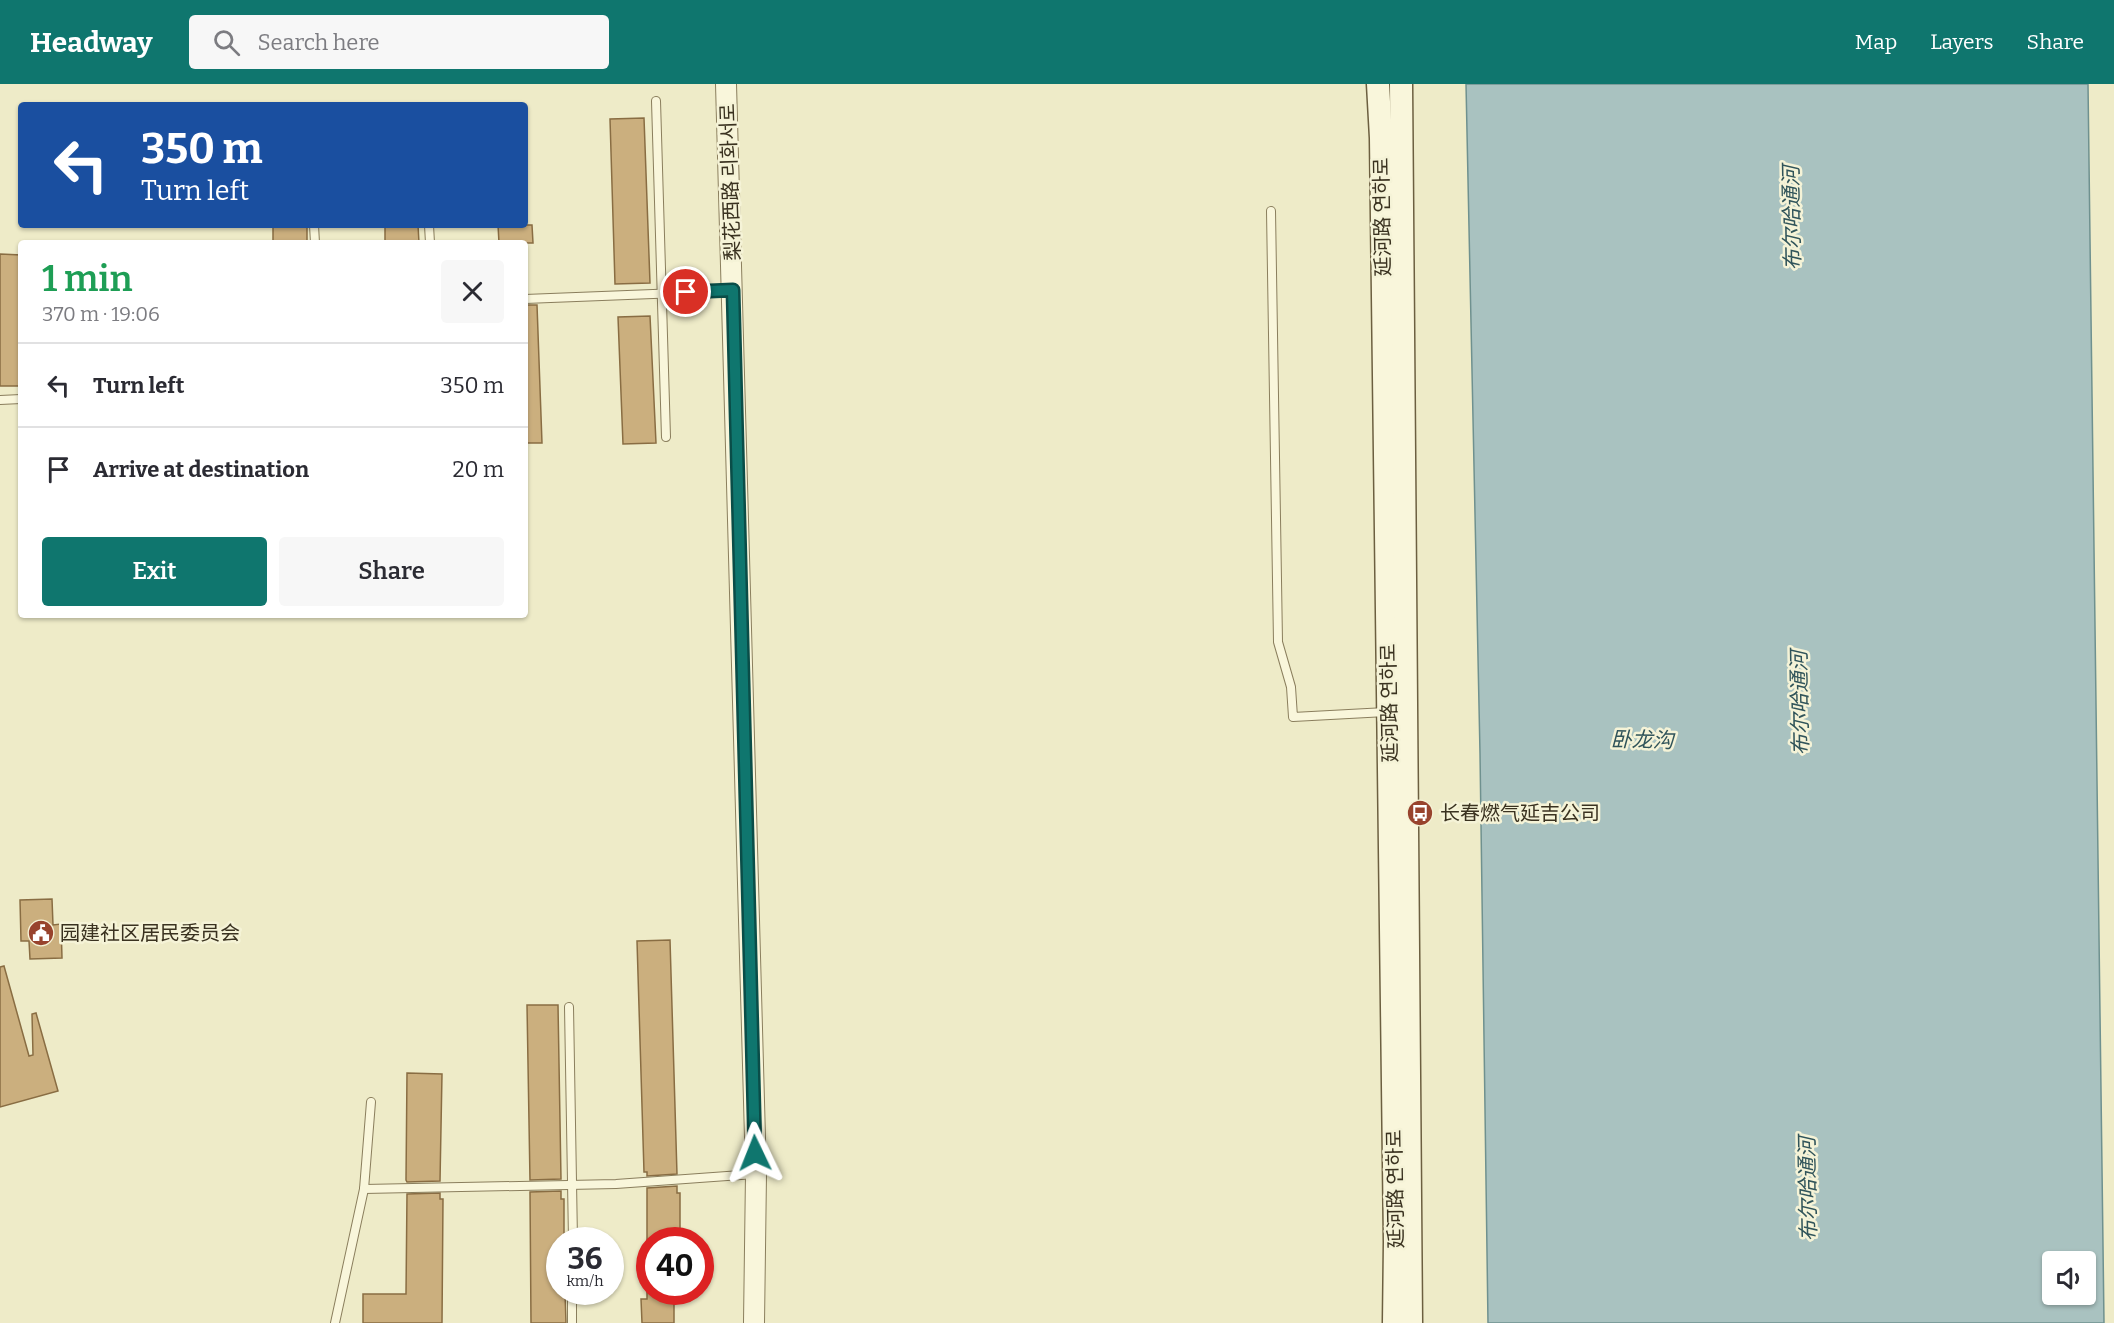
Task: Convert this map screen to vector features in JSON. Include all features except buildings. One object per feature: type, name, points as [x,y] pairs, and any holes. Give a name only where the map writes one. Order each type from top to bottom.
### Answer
[{"type":"main road","name":"延河路 연하로","points":[[1378,84],[1381,138],[1389,711],[1394,1323]]},
{"type":"main road","name":"延河路 연하로","points":[[1401,84],[1411,1323]]},
{"type":"street","name":"梨花西路 리화서로","points":[[726,84],[756,1174],[754,1323]]},
{"type":"lane","points":[[656,101],[666,437]]},
{"type":"lane","points":[[1271,211],[1278,642],[1291,687],[1293,717],[1389,711]]},
{"type":"lane","points":[[528,299],[733,290]]},
{"type":"lane","points":[[0,400],[18,399]]},
{"type":"lane","points":[[569,1007],[573,1227]]},
{"type":"lane","points":[[335,1323],[364,1189],[371,1102]]},
{"type":"lane","points":[[364,1189],[616,1184],[756,1174]]},
{"type":"lane","points":[[572,1305],[572,1323]]},
{"type":"water","points":[[1466,84],[2088,84],[2104,1323],[1488,1323],[1480,753]]},
{"type":"place","name":"长春燃气延吉公司","points":[[1420,813]]},
{"type":"place","name":"园建社区居民委员会","points":[[41,933]]},
{"type":"route","points":[[686,292],[733,290],[755,1153]]},
{"type":"water label","name":"布尔哈通河","points":[[1792,218]]},
{"type":"water label","name":"布尔哈通河","points":[[1800,703]]},
{"type":"water label","name":"卧龙沟","points":[[1642,740]]},
{"type":"water label","name":"布尔哈通河","points":[[1808,1189]]}]
